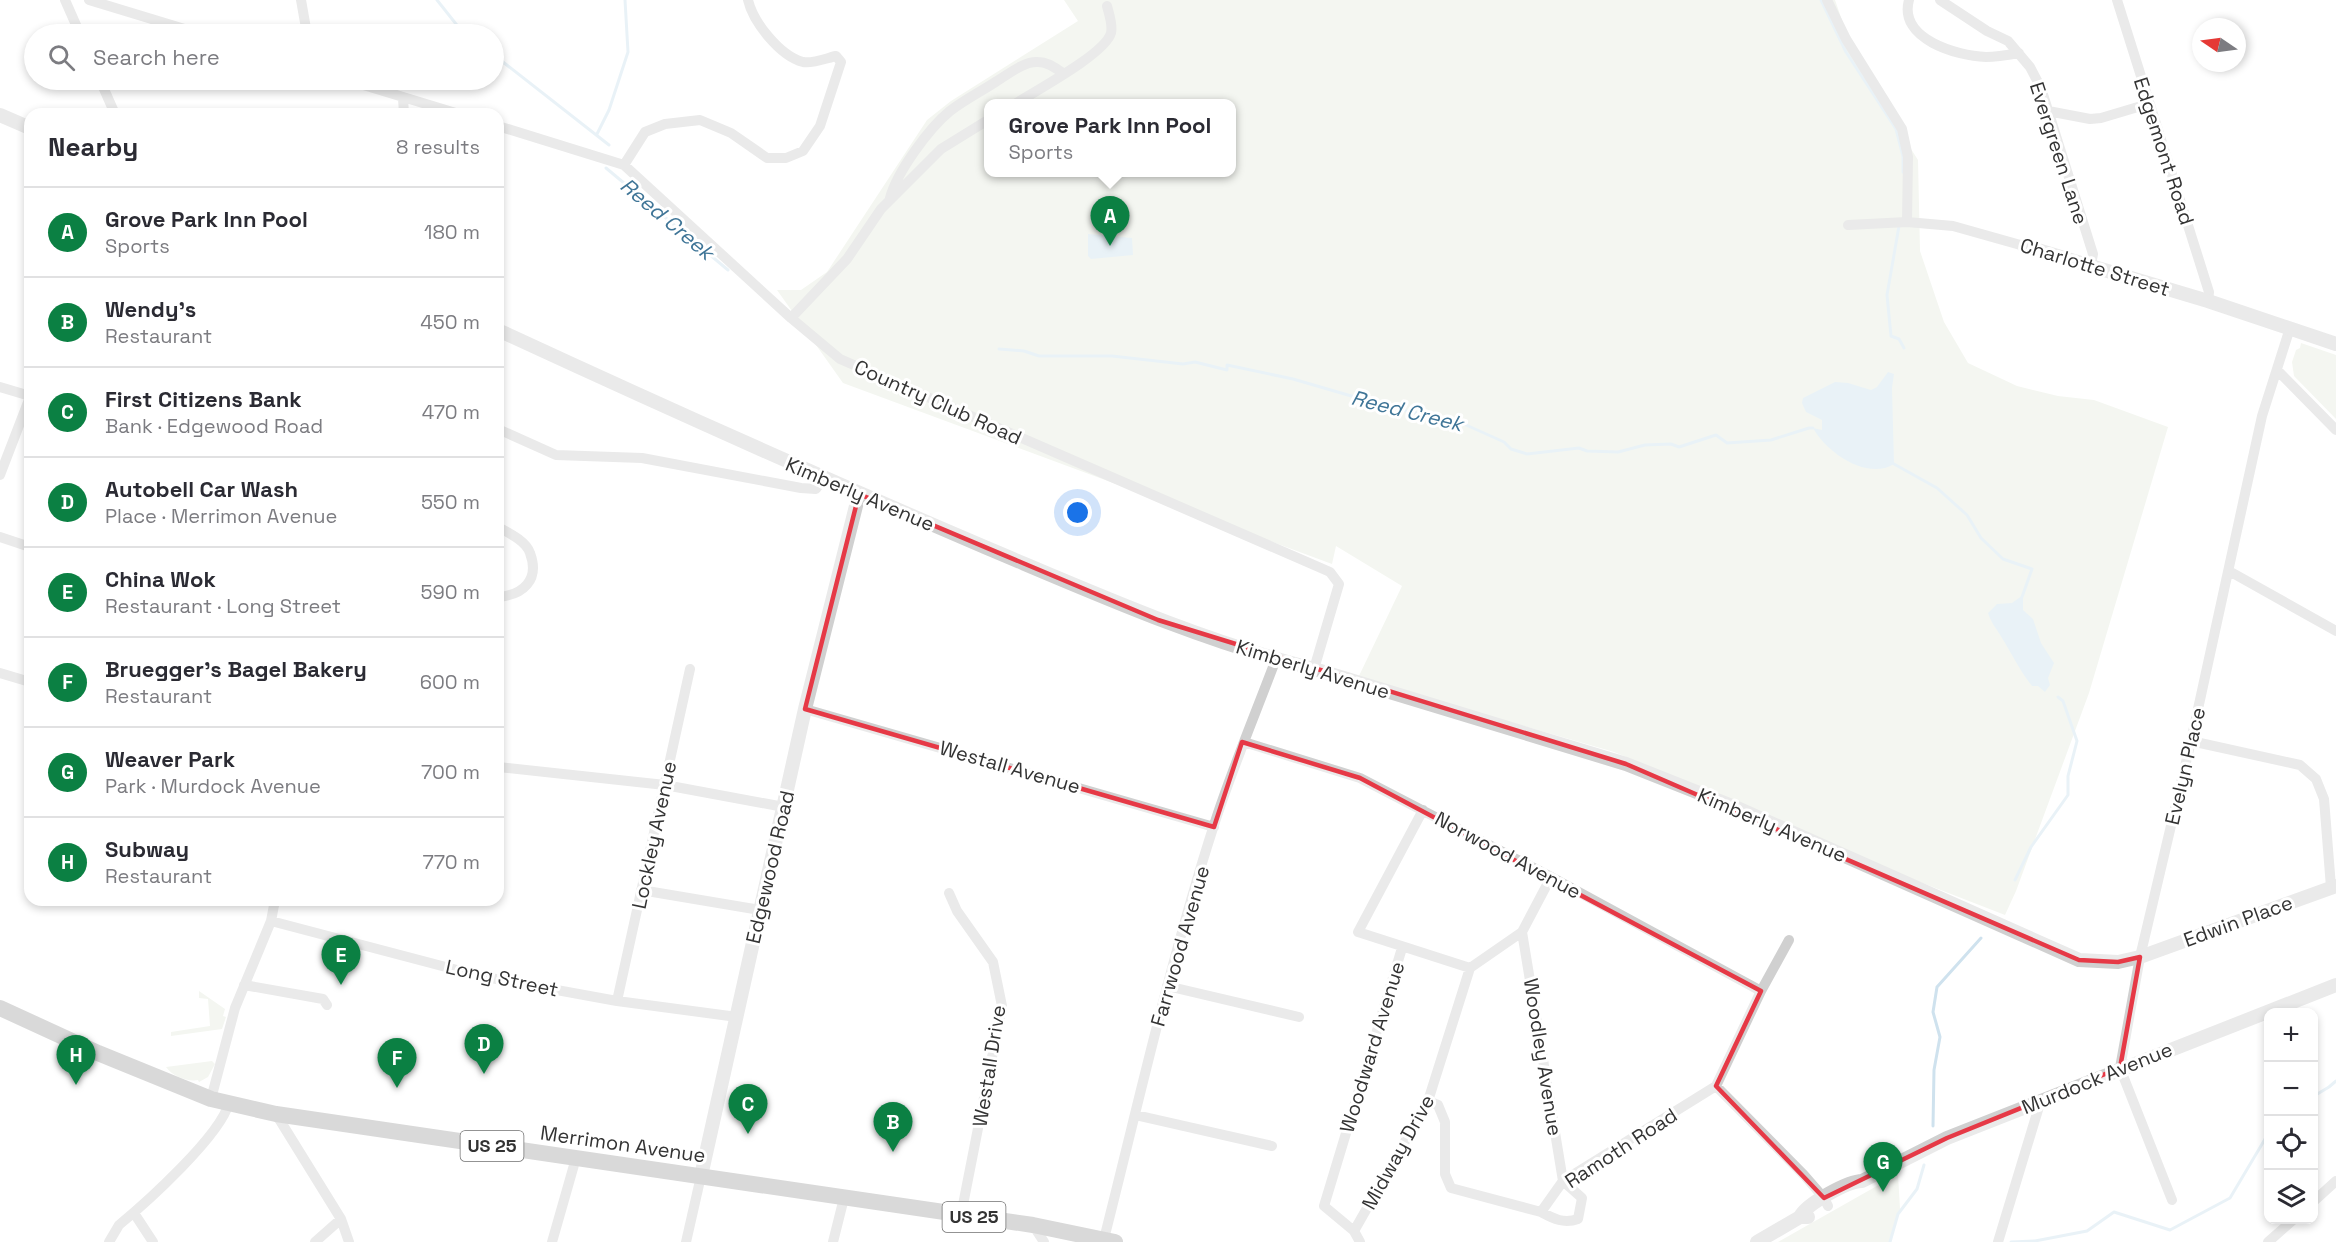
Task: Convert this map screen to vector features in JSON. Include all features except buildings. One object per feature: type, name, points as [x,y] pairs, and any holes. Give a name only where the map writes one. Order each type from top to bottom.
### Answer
[{"type":"main road","name":"Merrimon Avenue","points":[[0,1008],[116,1060],[211,1099],[276,1114],[1033,1225],[1110,1241]]},
{"type":"street","points":[[65,0],[76,24]]},
{"type":"street","points":[[89,0],[168,24]]},
{"type":"street","points":[[301,0],[305,24]]},
{"type":"street","points":[[624,165],[645,132],[665,124],[700,120],[731,134],[767,158],[786,158],[803,151],[820,126],[841,62],[836,56],[805,63],[789,56],[769,38],[750,11],[748,0]]},
{"type":"street","points":[[1827,0],[1846,39],[1902,129],[1908,157],[1907,222]]},
{"type":"street","points":[[1909,0],[1913,27],[1918,34],[1935,45],[1985,57],[2019,53]]},
{"type":"street","name":"Evergreen Lane","points":[[1940,0],[1987,31],[2008,41],[2030,67],[2041,88],[2093,254],[2091,264]]},
{"type":"street","name":"Edgemont Road","points":[[2117,0],[2208,292],[2208,301]]},
{"type":"street","points":[[1023,99],[1090,57],[1106,42],[1111,32],[1111,18],[1107,6]]},
{"type":"street","points":[[889,201],[892,190],[910,159],[927,135],[949,112],[1013,71],[1030,63],[1039,61],[1050,64],[1063,73]]},
{"type":"street","points":[[104,90],[112,108]]},
{"type":"street","points":[[378,90],[438,108]]},
{"type":"street","points":[[403,98],[404,108]]},
{"type":"street","points":[[2048,111],[2090,119],[2148,104]]},
{"type":"street","points":[[0,115],[24,125]]},
{"type":"street","points":[[791,318],[847,259],[881,209],[941,149],[984,122]]},
{"type":"street","name":"Country Club Road","points":[[504,128],[624,165],[791,318],[840,359],[1330,572],[1339,584],[1314,669]]},
{"type":"street","name":"Charlotte Street","points":[[1848,225],[1907,222],[1953,226],[2091,264],[2336,344]]},
{"type":"street","name":"Evelyn Place","points":[[2120,1068],[2140,957],[2191,741],[2262,416],[2290,328]]},
{"type":"street","name":"Kimberly Avenue","points":[[504,333],[823,479],[1158,620],[1276,659],[1626,764],[1737,808],[2079,960],[2118,962],[2140,957]]},
{"type":"street","points":[[2277,370],[2336,430]]},
{"type":"street","points":[[0,387],[24,395]]},
{"type":"street","points":[[1,469],[24,412]]},
{"type":"street","points":[[504,432],[556,455],[642,458],[801,488],[816,489],[823,479]]},
{"type":"street","name":"Edgewood Road","points":[[686,1242],[806,709],[859,494]]},
{"type":"street","points":[[504,531],[521,541],[530,553],[532,570],[528,585],[520,592],[504,596]]},
{"type":"street","points":[[0,537],[24,545]]},
{"type":"street","points":[[2229,571],[2336,631]]},
{"type":"street","name":"Farrwood Avenue","points":[[1110,1241],[1136,1115],[1167,986],[1214,826],[1239,751],[1276,659]]},
{"type":"street","name":"Lockley Avenue","points":[[617,1001],[690,669]]},
{"type":"street","points":[[0,673],[24,680]]},
{"type":"street","name":"Westall Avenue","points":[[806,709],[1214,826]]},
{"type":"street","points":[[2191,741],[2300,765],[2316,779],[2324,799],[2334,886]]},
{"type":"street","name":"Norwood Avenue","points":[[1244,742],[1360,778],[1551,877],[1761,992]]},
{"type":"street","points":[[504,768],[665,785],[784,807]]},
{"type":"street","name":"Woodward Avenue","points":[[1360,1242],[1354,1231],[1324,1206],[1402,948],[1358,932],[1423,810]]},
{"type":"street","points":[[1402,948],[1470,968],[1522,932],[1551,877]]},
{"type":"street","name":"Edwin Place","points":[[2140,957],[2334,886]]},
{"type":"street","points":[[641,890],[760,910]]},
{"type":"street","name":"Westall Drive","points":[[949,893],[957,911],[993,962],[1002,1006],[961,1215]]},
{"type":"street","points":[[211,1099],[235,1008],[271,921],[273,906]]},
{"type":"street","name":"Long Street","points":[[271,921],[480,976],[617,1001],[737,1017]]},
{"type":"street","name":"Woodley Avenue","points":[[1522,932],[1563,1181]]},
{"type":"street","points":[[1789,940],[1716,1086],[1826,1202]]},
{"type":"street","name":"Midway Drive","points":[[1354,1231],[1428,1101],[1470,968]]},
{"type":"street","points":[[244,985],[323,999],[327,1005]]},
{"type":"street","name":"Murdock Avenue","points":[[1757,1242],[1800,1217],[1803,1211],[1826,1202],[1853,1181],[1862,1181],[1947,1138],[2120,1068],[2336,985]]},
{"type":"street","points":[[1167,986],[1299,1017]]},
{"type":"street","points":[[2120,1068],[2172,1200]]},
{"type":"street","name":"Ramoth Road","points":[[1541,1212],[1563,1181],[1716,1086]]},
{"type":"street","points":[[1998,1242],[2041,1100]]},
{"type":"street","points":[[1428,1101],[1438,1105],[1445,1122],[1445,1174],[1451,1188],[1570,1222],[1578,1219],[1581,1198],[1563,1181]]},
{"type":"street","points":[[109,1242],[119,1225],[134,1213],[210,1137],[227,1112],[229,1103]]},
{"type":"street","points":[[276,1114],[341,1219],[349,1242]]},
{"type":"street","points":[[1136,1115],[1272,1146]]},
{"type":"street","points":[[552,1242],[576,1158]]},
{"type":"street","points":[[2318,1197],[2336,1181]]},
{"type":"street","points":[[833,1242],[844,1198]]},
{"type":"street","points":[[134,1213],[153,1242]]},
{"type":"street","points":[[315,1242],[341,1219]]},
{"type":"street","points":[[2268,1242],[2288,1224]]},
{"type":"street","points":[[1033,1225],[1044,1242]]},
{"type":"highlighted area","points":[[859,494],[1158,620],[1626,764],[2079,960],[2118,962],[2140,957],[2120,1068],[1947,1138],[1824,1198],[1716,1086],[1761,991],[1360,778],[1242,742],[1214,827],[805,709]]},
{"type":"shaded area","points":[[1064,0],[1835,0],[1857,64],[1918,160],[1920,251],[1944,322],[1968,363],[2017,386],[2058,396],[2094,400],[2168,427],[2089,693],[2005,915],[1902,875],[1772,817],[1614,752],[1358,678],[1402,586],[1336,546],[1332,564],[843,383],[777,290],[801,290],[827,272],[927,120],[951,101],[1078,21]]},
{"type":"shaded area","points":[[2301,343],[2336,355],[2336,419],[2294,376],[2292,362]]},
{"type":"shaded area","points":[[199,991],[225,1009],[223,1016],[226,1017],[222,1029],[171,1036],[171,1032],[210,1026],[208,999],[199,998]]},
{"type":"shaded area","points":[[212,1061],[215,1064],[208,1077],[199,1082],[180,1078],[166,1067]]},
{"type":"shaded area","points":[[1898,1174],[1900,1209],[1891,1242],[1778,1242]]},
{"type":"water","points":[[1088,234],[1132,238],[1133,255],[1091,259],[1088,256]]},
{"type":"water","points":[[1888,372],[1894,374],[1892,388],[1894,464],[1872,469],[1848,461],[1827,446],[1813,428],[1822,430],[1822,420],[1806,412],[1802,403],[1803,398],[1835,382],[1848,383],[1871,390],[1877,387]]},
{"type":"water","points":[[2023,595],[2023,610],[2033,619],[2041,643],[2054,663],[2048,678],[2050,685],[2045,692],[2038,686],[2032,686],[1988,613],[1997,604],[2012,603]]},
{"type":"waterway","name":"Reed Creek","points":[[437,0],[456,24]]},
{"type":"waterway","points":[[597,134],[609,110],[628,52],[625,0]]},
{"type":"waterway","points":[[1821,0],[1846,52],[1896,129],[1903,156],[1903,172]]},
{"type":"waterway","name":"Reed Creek","points":[[504,63],[609,145]]},
{"type":"waterway","name":"Reed Creek","points":[[606,168],[728,270]]},
{"type":"waterway","points":[[1899,226],[1887,295],[1891,336],[1899,339],[1904,348]]},
{"type":"waterway","name":"Reed Creek","points":[[999,349],[1024,351],[1039,356],[1112,356],[1183,364],[1195,362],[1227,370],[1227,365],[1293,379],[1396,409],[1455,420],[1504,442],[1511,449],[1527,454],[1579,448],[1587,451],[1618,452],[1645,445],[1671,444],[1679,447],[1716,435],[1727,443],[1771,440],[1813,428]]},
{"type":"waterway","name":"Reed Creek","points":[[1894,464],[1937,488],[1967,515],[1981,538],[2003,559],[2032,569],[2022,597]]},
{"type":"waterway","name":"Reed Creek","points":[[2015,880],[2031,847],[2068,795],[2068,776],[2077,741],[2063,701],[2058,697]]},
{"type":"waterway","name":"Reed Creek","points":[[1933,1126],[1934,1070],[1940,1037],[1933,1012],[1937,987],[1981,938]]},
{"type":"waterway","points":[[2318,1094],[2336,1081]]},
{"type":"waterway","points":[[2011,1242],[2035,1241],[2087,1231],[2114,1212],[2170,1230],[2230,1198],[2264,1141]]},
{"type":"waterway","name":"Reed Creek","points":[[1890,1242],[1898,1214],[1917,1189],[1924,1165]]},
{"type":"place","name":"Grove Park Inn Pool","points":[[1110,246]]},
{"type":"place","name":"China Wok","points":[[341,985]]},
{"type":"place","name":"Autobell Car Wash","points":[[484,1074]]},
{"type":"place","name":"Subway","points":[[76,1085]]},
{"type":"place","name":"Bruegger's Bagel Bakery","points":[[397,1088]]},
{"type":"place","name":"First Citizens Bank","points":[[748,1134]]},
{"type":"place","name":"Wendy's","points":[[893,1152]]},
{"type":"place","name":"Weaver Park","points":[[1883,1192]]}]
